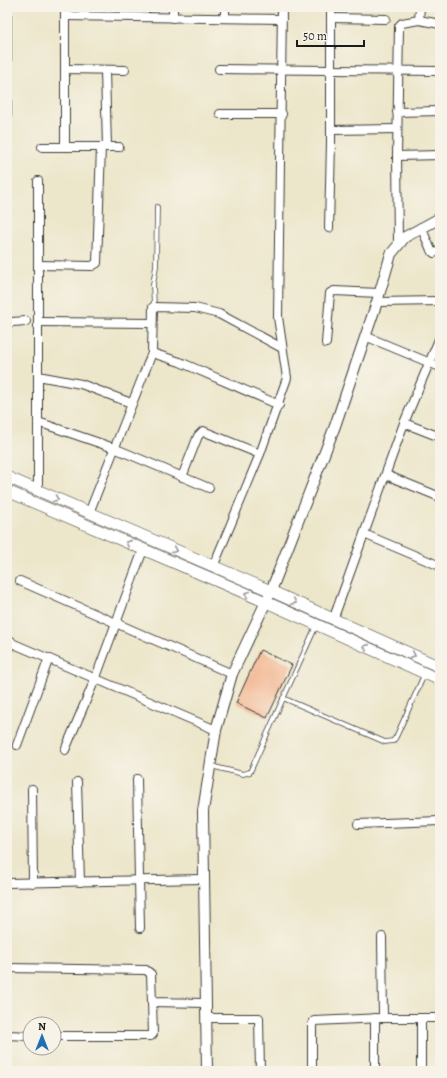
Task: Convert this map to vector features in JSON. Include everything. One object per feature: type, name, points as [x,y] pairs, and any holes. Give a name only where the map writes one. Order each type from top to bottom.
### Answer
[{"type":"main road","points":[[7,478],[440,667]]},
{"type":"main road","points":[[7,491],[266,602],[440,680]]},
{"type":"street","points":[[7,7],[7,114]]},
{"type":"street","points":[[64,147],[65,7]]},
{"type":"street","points":[[173,7],[173,18]]},
{"type":"street","points":[[225,7],[225,17]]},
{"type":"street","points":[[213,567],[260,454],[279,405],[287,378],[278,317],[282,114],[282,7]]},
{"type":"street","points":[[328,228],[331,130],[331,7]]},
{"type":"street","points":[[420,7],[420,20]]},
{"type":"street","points":[[65,16],[173,18],[225,17],[282,19]]},
{"type":"street","points":[[331,18],[386,19]]},
{"type":"street","points":[[398,242],[396,156],[399,26],[402,23],[420,20],[440,24]]},
{"type":"street","points":[[65,69],[125,70]]},
{"type":"street","points":[[219,69],[440,71]]},
{"type":"street","points":[[39,265],[92,266],[97,263],[104,147],[105,70]]},
{"type":"street","points":[[397,112],[440,111]]},
{"type":"street","points":[[220,114],[282,114]]},
{"type":"street","points":[[331,130],[397,129]]},
{"type":"street","points":[[42,147],[119,147]]},
{"type":"street","points":[[396,156],[440,154]]},
{"type":"street","points":[[38,181],[38,491]]},
{"type":"street","points":[[207,1071],[203,811],[216,730],[232,674],[271,592],[335,426],[378,298],[390,257],[398,242],[421,227],[440,218]]},
{"type":"street","points":[[421,227],[432,252],[440,251]]},
{"type":"street","points":[[326,343],[330,293],[334,291],[378,298],[440,301]]},
{"type":"street","points":[[89,513],[131,402],[152,353],[151,323],[152,309],[154,306],[195,308],[219,314],[282,348]]},
{"type":"street","points":[[7,325],[15,321],[26,321]]},
{"type":"street","points":[[39,322],[151,323]]},
{"type":"street","points":[[365,336],[440,367]]},
{"type":"street","points":[[333,620],[404,423],[440,338]]},
{"type":"street","points":[[152,353],[180,362],[279,405]]},
{"type":"street","points":[[38,376],[81,384],[131,402]]},
{"type":"street","points":[[38,422],[114,448],[209,488]]},
{"type":"street","points":[[404,423],[440,437]]},
{"type":"street","points":[[182,477],[198,436],[204,431],[260,454]]},
{"type":"street","points":[[386,475],[440,497]]},
{"type":"street","points":[[364,534],[440,566]]},
{"type":"street","points":[[64,750],[96,677],[143,550]]},
{"type":"street","points":[[20,581],[232,674]]},
{"type":"street","points":[[7,652],[9,641],[96,677],[148,702],[216,730]]},
{"type":"street","points":[[17,745],[50,658]]},
{"type":"street","points":[[137,779],[140,928]]},
{"type":"street","points":[[77,782],[80,882]]},
{"type":"street","points":[[32,789],[33,883]]},
{"type":"street","points":[[358,824],[440,821]]},
{"type":"street","points":[[7,883],[203,879]]},
{"type":"street","points":[[375,1071],[379,1018],[382,937]]},
{"type":"street","points":[[7,968],[146,970],[151,974],[153,1034],[151,1036],[62,1036]]},
{"type":"street","points":[[152,1002],[205,1003]]},
{"type":"street","points":[[206,1018],[259,1018],[260,1071]]},
{"type":"street","points":[[312,1071],[312,1025],[314,1021],[379,1018],[440,1018]]},
{"type":"street","points":[[421,1018],[421,1071]]},
{"type":"street","points":[[7,1036],[22,1036]]},
{"type":"lane","points":[[154,306],[153,285],[156,266],[157,207]]},
{"type":"lane","points":[[211,766],[243,774],[250,772],[316,625]]},
{"type":"lane","points":[[283,698],[385,742],[389,742],[396,737],[425,673]]},
{"type":"building","points":[[260,650],[292,665],[267,718],[236,703]]}]
